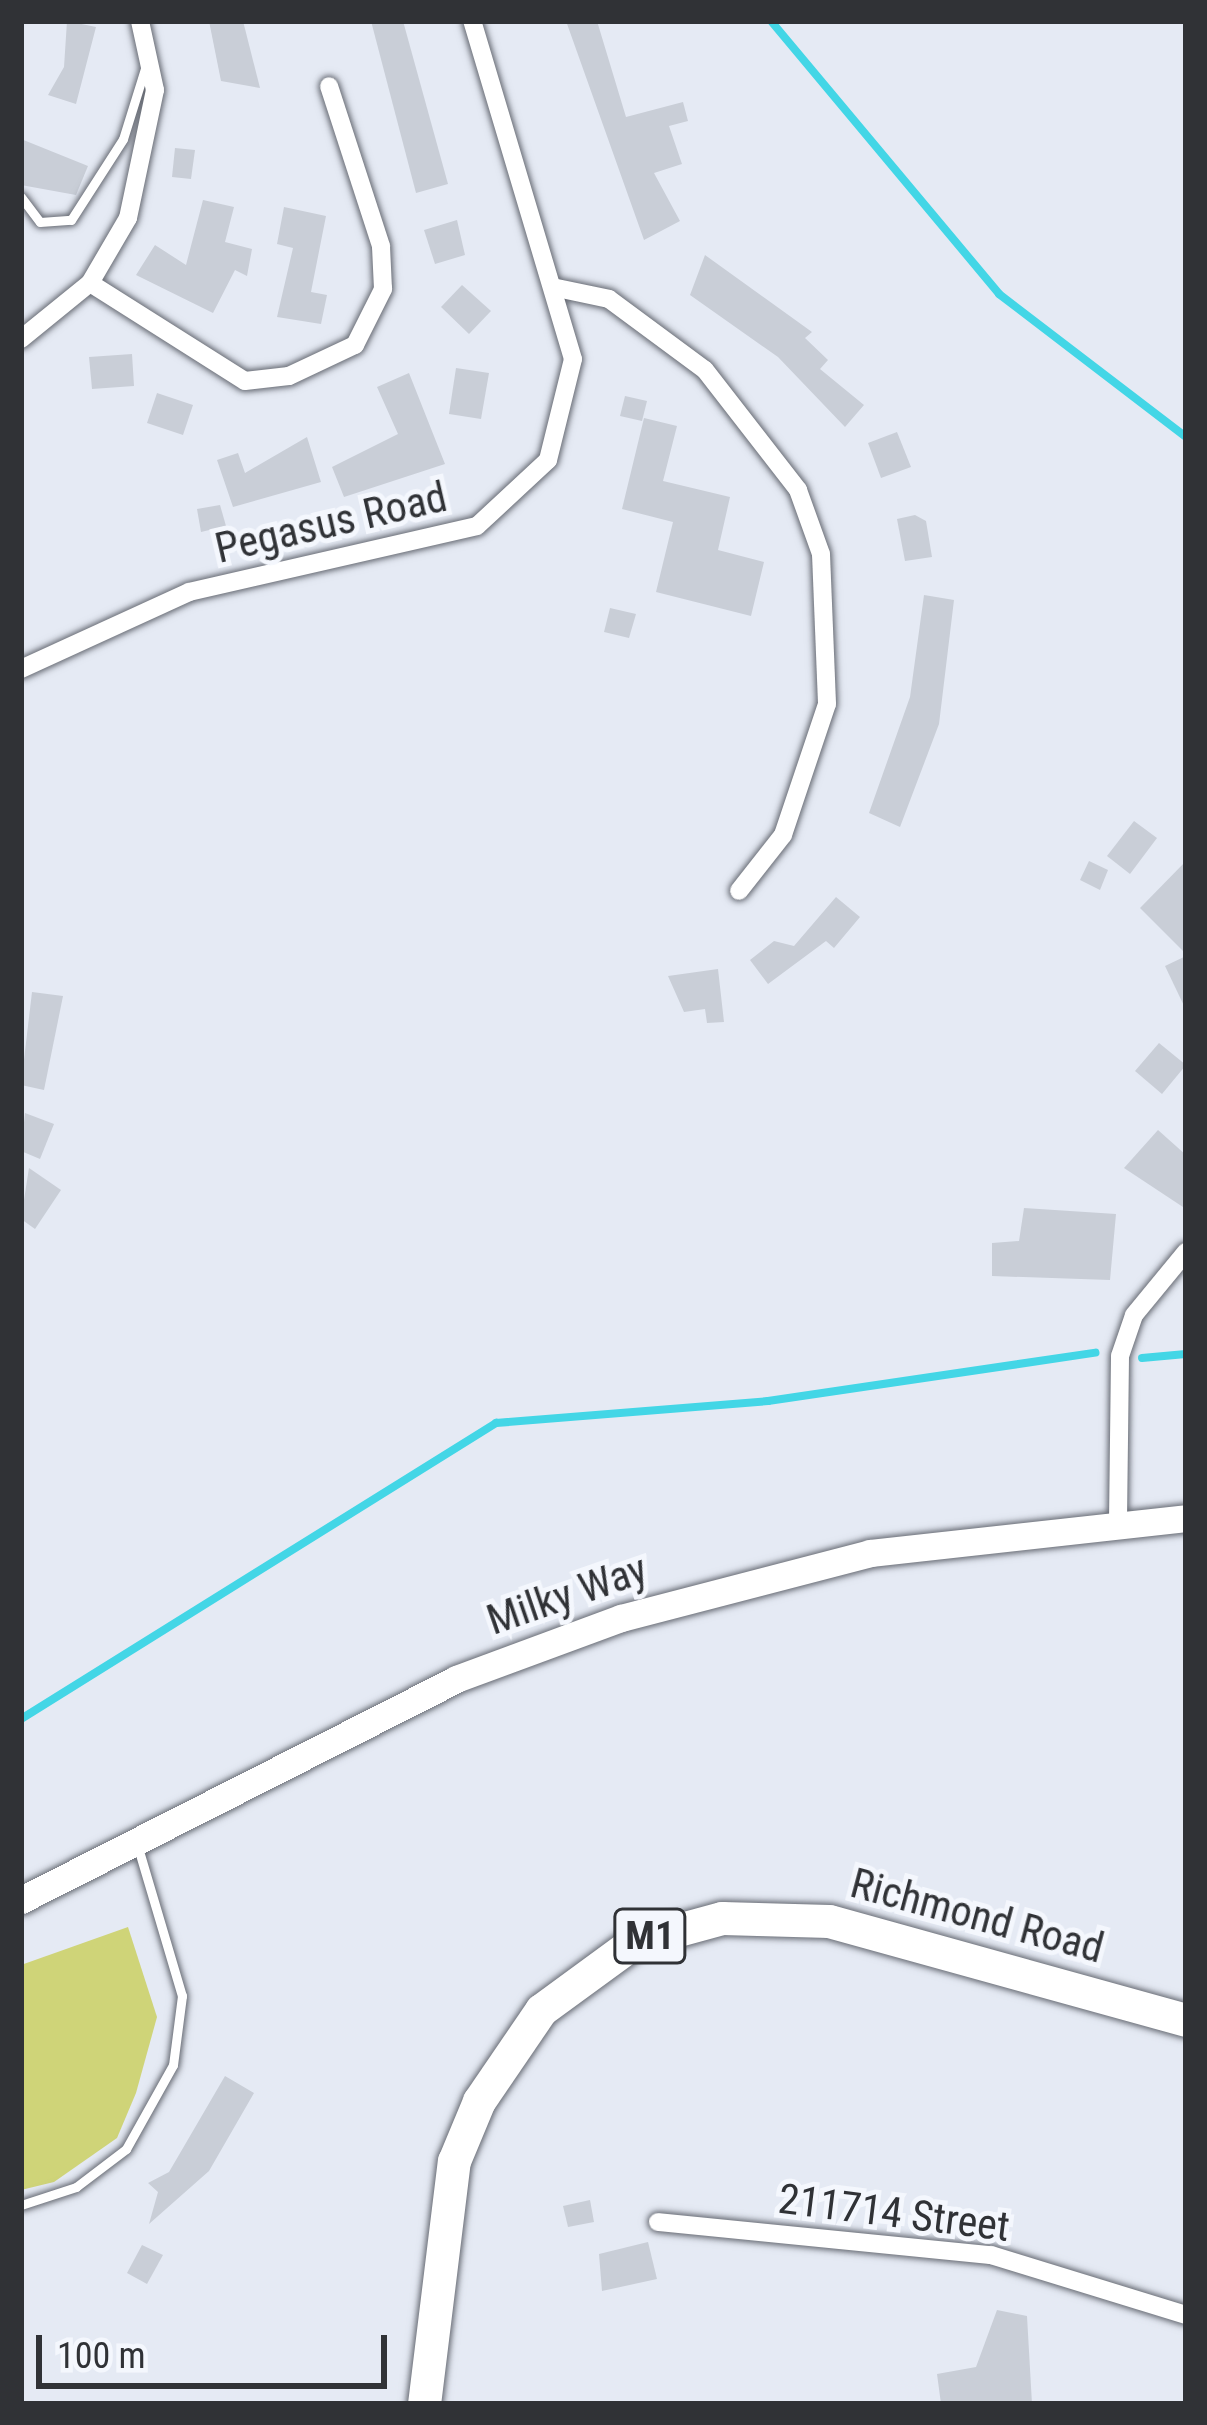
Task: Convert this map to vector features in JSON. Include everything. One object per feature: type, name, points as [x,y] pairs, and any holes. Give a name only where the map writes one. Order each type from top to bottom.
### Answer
[{"type":"highway","name":"Richmond Road","points":[[424,2404],[454,2161],[479,2101],[541,2010],[634,1942],[722,1918],[829,1921],[1186,2020]]},
{"type":"street","points":[[21,339],[90,283],[150,150],[148,58],[140,21]]},
{"type":"street","name":"Pegasus Road","points":[[21,669],[189,592],[424,543],[521,495],[569,410],[573,359],[557,288],[472,21]]},
{"type":"street","points":[[90,283],[245,381],[289,376],[355,345],[383,289],[382,260],[329,86]]},
{"type":"street","points":[[557,288],[609,298],[705,370],[788,475],[821,554],[827,704],[783,835],[739,892]]},
{"type":"street","points":[[1118,1521],[1120,1356],[1135,1315],[1186,1252]]},
{"type":"street","name":"Milky Way","points":[[21,1900],[456,1679],[621,1618],[870,1553],[1118,1521],[1186,1518]]},
{"type":"street","name":"211714 Street","points":[[658,2222],[991,2255],[1186,2315]]},
{"type":"lane","points":[[21,196],[57,227],[89,201],[148,58]]},
{"type":"lane","points":[[21,2205],[76,2187],[126,2149],[173,2066],[182,1996],[135,1842]]},
{"type":"green space","points":[[128,1927],[157,2017],[136,2093],[117,2138],[54,2182],[21,2190],[21,1965]]},
{"type":"building","points":[[67,21],[96,27],[76,104],[48,95],[64,67]]},
{"type":"building","points":[[209,21],[243,21],[260,88],[221,81]]},
{"type":"building","points":[[371,21],[403,21],[448,184],[416,193]]},
{"type":"building","points":[[566,21],[597,21],[626,117],[683,102],[688,121],[669,126],[682,164],[654,173],[680,221],[644,240]]},
{"type":"building","points":[[21,139],[88,166],[76,195],[21,185]]},
{"type":"building","points":[[175,148],[195,150],[191,179],[172,177]]},
{"type":"building","points":[[203,200],[234,207],[225,242],[252,249],[247,276],[235,270],[213,313],[136,275],[155,245],[186,265]]},
{"type":"building","points":[[284,207],[326,216],[311,292],[327,295],[321,324],[277,317],[293,248],[277,244]]},
{"type":"building","points":[[457,220],[465,255],[435,264],[424,230]]},
{"type":"building","points":[[705,255],[812,332],[805,338],[828,360],[820,369],[864,405],[845,427],[778,357],[690,295]]},
{"type":"building","points":[[462,285],[491,311],[469,334],[441,307]]},
{"type":"building","points":[[132,354],[134,386],[92,389],[89,357]]},
{"type":"building","points":[[456,368],[489,373],[481,419],[449,414]]},
{"type":"building","points":[[409,373],[445,464],[344,497],[332,467],[398,434],[377,387]]},
{"type":"building","points":[[157,393],[193,405],[183,435],[147,423]]},
{"type":"building","points":[[625,396],[647,401],[642,421],[620,416]]},
{"type":"building","points":[[644,418],[677,426],[663,481],[730,497],[718,550],[764,562],[751,616],[656,592],[673,522],[622,509]]},
{"type":"building","points":[[897,432],[911,467],[881,478],[868,443]]},
{"type":"building","points":[[307,437],[321,482],[233,507],[217,460],[238,453],[245,473]]},
{"type":"building","points":[[220,505],[226,526],[201,532],[197,509]]},
{"type":"building","points":[[915,515],[926,521],[932,557],[905,561],[897,519]]},
{"type":"building","points":[[924,595],[954,600],[939,724],[900,827],[869,813],[910,697]]},
{"type":"building","points":[[610,608],[636,614],[629,638],[604,632]]},
{"type":"building","points":[[1134,821],[1157,838],[1130,874],[1107,856]]},
{"type":"building","points":[[1089,861],[1108,870],[1100,890],[1080,880]]},
{"type":"building","points":[[1186,861],[1186,954],[1140,908]]},
{"type":"building","points":[[836,897],[860,917],[834,948],[826,941],[768,984],[750,960],[774,941],[794,946]]},
{"type":"building","points":[[1186,956],[1186,1010],[1165,966]]},
{"type":"building","points":[[718,969],[724,1022],[707,1023],[705,1009],[684,1012],[668,976]]},
{"type":"building","points":[[32,992],[63,996],[44,1090],[21,1085]]},
{"type":"building","points":[[1159,1043],[1186,1065],[1162,1094],[1135,1071]]},
{"type":"building","points":[[25,1113],[54,1124],[40,1159],[21,1151]]},
{"type":"building","points":[[1158,1130],[1186,1155],[1186,1209],[1124,1168]]},
{"type":"building","points":[[29,1168],[61,1190],[35,1229],[21,1219]]},
{"type":"building","points":[[1024,1208],[1116,1214],[1110,1280],[992,1276],[992,1243],[1019,1241]]},
{"type":"building","points":[[225,2076],[254,2093],[209,2171],[149,2224],[158,2192],[148,2183],[169,2172]]},
{"type":"building","points":[[590,2200],[594,2222],[568,2227],[563,2206]]},
{"type":"building","points":[[648,2242],[657,2279],[602,2291],[599,2254]]},
{"type":"building","points":[[142,2245],[163,2255],[147,2284],[127,2273]]},
{"type":"building","points":[[997,2310],[1027,2316],[1032,2404],[941,2404],[937,2374],[976,2367]]},
{"type":"waterway","points":[[771,21],[999,294],[1186,437]]},
{"type":"waterway","points":[[21,1719],[496,1423],[768,1401],[1095,1353]]},
{"type":"waterway","points":[[1142,1358],[1186,1354]]}]
